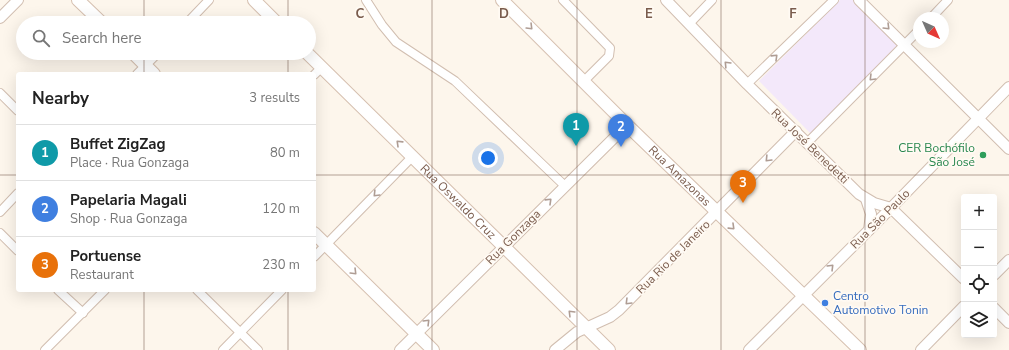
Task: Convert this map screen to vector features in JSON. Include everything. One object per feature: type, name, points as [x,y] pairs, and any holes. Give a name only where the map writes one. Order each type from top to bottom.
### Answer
[{"type":"main road","points":[[78,0],[95,16]]},
{"type":"main road","points":[[254,0],[270,16]]},
{"type":"main road","name":"Rua Amazonas","points":[[502,0],[627,125],[860,350]]},
{"type":"main road","points":[[138,60],[146,71]]},
{"type":"main road","name":"Rua Oswaldo Cruz","points":[[311,60],[318,71],[413,156],[609,350]]},
{"type":"main road","points":[[316,235],[433,350]]},
{"type":"street","points":[[0,18],[18,0]]},
{"type":"street","points":[[194,16],[209,0]]},
{"type":"street","points":[[366,0],[382,25],[396,42],[455,81],[565,186]]},
{"type":"street","points":[[563,0],[610,48],[609,56],[584,81]]},
{"type":"street","name":"Rua José Benedetti","points":[[666,0],[747,84],[866,198],[891,208],[961,276]]},
{"type":"street","points":[[689,24],[712,0]]},
{"type":"street","points":[[747,84],[834,0]]},
{"type":"street","points":[[859,0],[977,119],[1009,149]]},
{"type":"street","points":[[937,12],[948,0]]},
{"type":"street","points":[[808,142],[913,36]]},
{"type":"street","points":[[146,71],[153,60]]},
{"type":"street","name":"Rua São Paulo","points":[[749,350],[1009,87]]},
{"type":"street","points":[[0,93],[16,110]]},
{"type":"street","name":"Rua Gonzaga","points":[[400,350],[503,246],[627,125]]},
{"type":"street","name":"Rua Rio de Janeiro","points":[[555,350],[577,332],[610,317],[619,310],[796,132]]},
{"type":"street","points":[[316,255],[413,156]]},
{"type":"street","points":[[0,212],[16,195]]},
{"type":"street","points":[[866,198],[871,214],[869,230]]},
{"type":"street","points":[[0,233],[16,249]]},
{"type":"street","points":[[997,272],[1009,260]]},
{"type":"street","points":[[60,292],[83,314]]},
{"type":"street","points":[[45,350],[83,314],[103,292]]},
{"type":"street","points":[[201,292],[258,350]]},
{"type":"street","points":[[223,350],[280,292]]},
{"type":"street","points":[[921,350],[961,309]]},
{"type":"street","points":[[997,311],[1009,323]]},
{"type":"shaded area","points":[[840,0],[853,0],[900,47],[812,135],[759,81]]},
{"type":"place","name":"Buffet ZigZag","points":[[576,146]]},
{"type":"place","name":"Papelaria Magali","points":[[621,147]]},
{"type":"place","name":"CER Bochófilo São José","points":[[983,155]]},
{"type":"place","name":"Portuense","points":[[743,203]]},
{"type":"place","name":"Centro Automotivo Tonin","points":[[825,303]]}]
